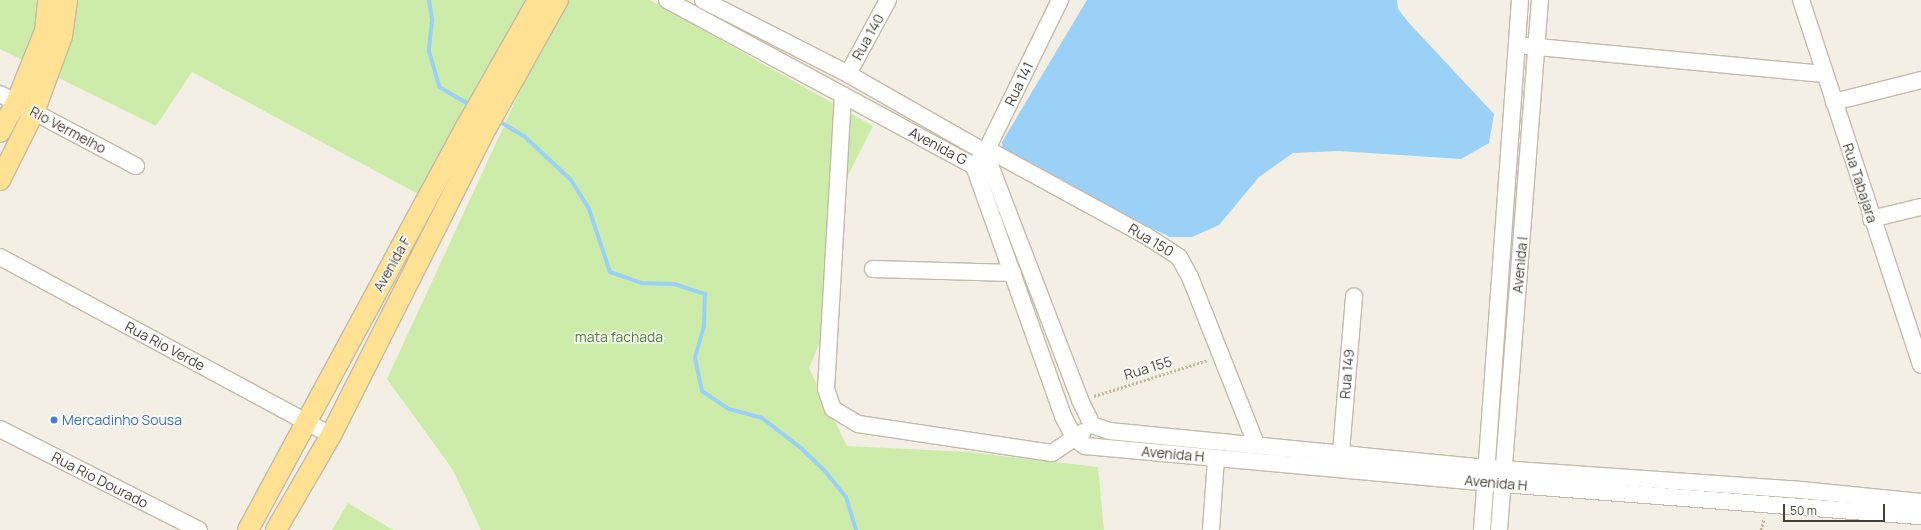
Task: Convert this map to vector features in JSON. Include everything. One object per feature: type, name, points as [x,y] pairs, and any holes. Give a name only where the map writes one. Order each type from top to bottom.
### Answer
[{"type":"main road","points":[[0,132],[8,99],[45,31],[48,0]]},
{"type":"main road","points":[[0,180],[34,112],[62,36],[67,0]]},
{"type":"main road","name":"Avenida F","points":[[276,530],[331,434],[475,131],[490,85],[538,0]]},
{"type":"main road","name":"Avenida F","points":[[248,530],[306,421],[475,131],[504,100],[558,0]]},
{"type":"street","name":"Avenida G","points":[[667,0],[974,166],[1061,410],[1074,438]]},
{"type":"street","name":"Avenida G","points":[[703,0],[724,5],[986,151],[1080,400],[1092,425]]},
{"type":"street","name":"Rua 140","points":[[848,74],[888,0]]},
{"type":"street","name":"Rua 141","points":[[974,166],[986,151],[1060,0]]},
{"type":"street","name":"Avenida I","points":[[1482,530],[1520,0]]},
{"type":"street","name":"Avenida I","points":[[1499,530],[1540,0]]},
{"type":"street","name":"Rua Tabajara","points":[[1801,0],[1871,220],[1916,334],[1921,365]]},
{"type":"street","points":[[1517,45],[1824,74]]},
{"type":"street","points":[[1834,102],[1921,80]]},
{"type":"street","points":[[843,95],[826,389],[834,409],[858,424],[1052,453],[1092,425]]},
{"type":"street","name":"Rio Vermelho","points":[[8,99],[136,166]]},
{"type":"street","name":"Rua 150","points":[[986,151],[1145,235],[1179,257],[1190,277],[1256,444]]},
{"type":"street","points":[[1871,220],[1921,207]]},
{"type":"street","name":"Rua Rio Verde","points":[[0,257],[331,434]]},
{"type":"street","points":[[873,269],[1013,273]]},
{"type":"street","name":"Rua 149","points":[[1341,452],[1354,297]]},
{"type":"street","name":"Avenida H","points":[[1092,425],[1109,431],[1341,452],[1503,477],[1921,516]]},
{"type":"street","name":"Rua Rio Dourado","points":[[0,429],[199,530]]},
{"type":"street","name":"Avenida H","points":[[1074,438],[1085,446],[1097,448],[1216,458],[1487,475]]},
{"type":"street","points":[[1212,530],[1216,458]]},
{"type":"street","name":"Avenida H","points":[[1503,477],[1783,488],[1921,502]]},
{"type":"path","name":"Rua 155","points":[[1080,400],[1221,356]]},
{"type":"green space","points":[[0,0],[528,0],[420,195],[192,72],[156,126],[0,49]]},
{"type":"green space","name":"mata fachada","points":[[562,0],[650,0],[873,126],[826,219],[837,302],[809,368],[847,446],[969,452],[1098,467],[1104,530],[481,530],[453,470],[387,379]]},
{"type":"green space","points":[[348,503],[393,530],[332,530]]},
{"type":"water","points":[[1087,0],[1397,0],[1398,9],[1409,23],[1494,114],[1489,143],[1461,159],[1339,151],[1293,153],[1259,177],[1219,225],[1192,237],[1170,237],[1007,158],[1003,151],[1002,142]]},
{"type":"waterway","points":[[429,0],[432,20],[429,51],[439,87],[472,106]]},
{"type":"waterway","points":[[497,120],[524,136],[571,180],[589,209],[610,272],[642,283],[674,284],[705,294],[704,326],[695,358],[702,391],[729,409],[762,418],[801,448],[824,470],[846,497],[856,530]]},
{"type":"place","name":"Mercadinho Sousa","points":[[54,420]]}]
